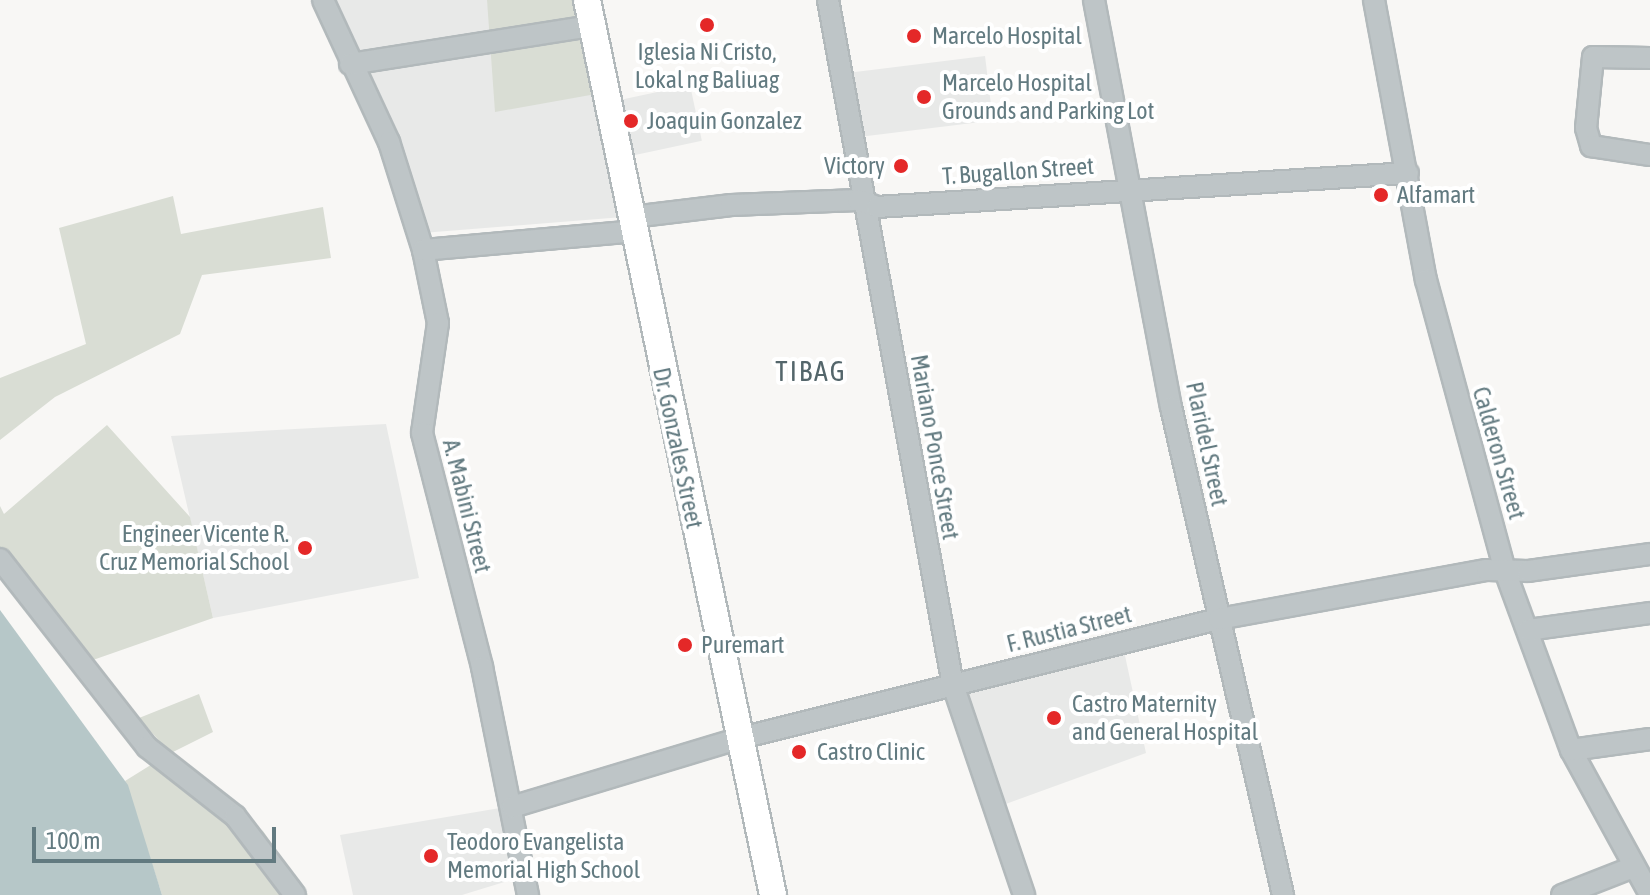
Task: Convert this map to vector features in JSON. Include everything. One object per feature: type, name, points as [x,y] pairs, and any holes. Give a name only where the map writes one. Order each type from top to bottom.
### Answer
[{"type":"main road","name":"Dr. Gonzales Street","points":[[587,0],[773,895]]},
{"type":"street","name":"A. Mabini Street","points":[[323,0],[350,64],[389,142],[423,250],[438,323],[422,433],[512,807],[528,895]]},
{"type":"street","name":"Mariano Ponce Street","points":[[828,0],[868,203],[953,685],[1024,895]]},
{"type":"street","name":"Plaridel Street","points":[[1094,0],[1135,189],[1171,407],[1283,895]]},
{"type":"street","name":"Calderon Street","points":[[1374,0],[1441,341],[1505,571],[1571,750],[1631,868],[1650,894]]},
{"type":"street","points":[[350,64],[591,26]]},
{"type":"street","points":[[1650,58],[1593,57],[1586,128],[1591,146],[1650,155]]},
{"type":"street","name":"T. Bugallon Street","points":[[423,250],[634,224],[731,205],[868,203],[1408,173]]},
{"type":"street","name":"F. Rustia Street","points":[[512,807],[741,738],[1219,619],[1505,571],[1650,554]]},
{"type":"street","points":[[0,559],[147,747],[235,816],[295,895]]},
{"type":"street","points":[[1528,630],[1650,613]]},
{"type":"street","points":[[1571,750],[1650,739]]},
{"type":"street","points":[[1562,895],[1631,868]]},
{"type":"shaded area","points":[[327,0],[487,0],[496,50],[596,94],[623,217],[422,233]]},
{"type":"shaded area","points":[[487,0],[576,0],[596,94],[495,112]]},
{"type":"shaded area","name":"Marcelo Hospital Grounds and Parking Lot","points":[[985,56],[993,121],[861,137],[853,72]]},
{"type":"shaded area","points":[[690,85],[702,141],[630,156],[619,100]]},
{"type":"shaded area","points":[[173,196],[181,234],[323,207],[331,258],[202,275],[180,334],[55,397],[0,440],[0,378],[86,344],[59,228]]},
{"type":"shaded area","name":"Engineer Vicente R. Cruz Memorial School","points":[[386,424],[419,578],[213,618],[171,436]]},
{"type":"shaded area","points":[[107,425],[190,517],[213,618],[93,660],[0,552],[0,506],[4,514]]},
{"type":"shaded area","points":[[0,610],[128,785],[162,895],[0,895]]},
{"type":"shaded area","name":"Castro Maternity and General Hospital","points":[[1124,651],[1146,753],[995,808],[963,693]]},
{"type":"shaded area","points":[[199,694],[213,732],[171,753],[263,831],[308,895],[162,895],[125,781],[170,753],[139,718]]},
{"type":"shaded area","name":"Teodoro Evangelista Memorial High School","points":[[506,807],[521,877],[462,895],[353,895],[340,835]]},
{"type":"place","name":"Iglesia Ni Cristo, Lokal ng Baliuag","points":[[707,25]]},
{"type":"place","name":"Marcelo Hospital","points":[[914,36]]},
{"type":"place","name":"Marcelo Hospital Grounds and Parking Lot","points":[[924,97]]},
{"type":"place","name":"Joaquin Gonzalez","points":[[631,121]]},
{"type":"place","name":"Victory","points":[[901,166]]},
{"type":"place","name":"Alfamart","points":[[1381,195]]},
{"type":"place","name":"Engineer Vicente R. Cruz Memorial School","points":[[305,548]]},
{"type":"place","name":"Puremart","points":[[685,645]]},
{"type":"place","name":"Castro Maternity and General Hospital","points":[[1054,718]]},
{"type":"place","name":"Castro Clinic","points":[[799,752]]},
{"type":"place","name":"Teodoro Evangelista Memorial High School","points":[[431,856]]},
{"type":"district","name":"TIBAG","points":[[811,371]]}]
